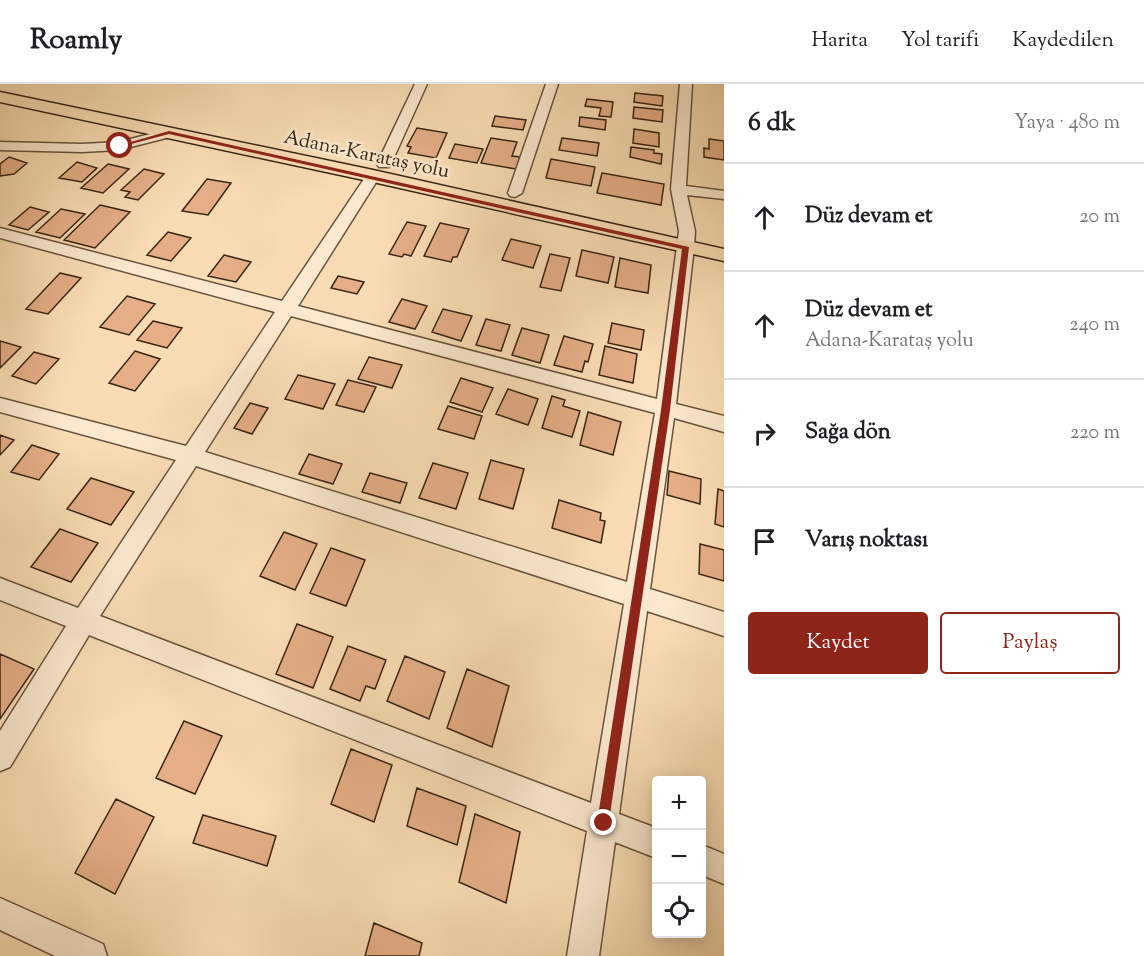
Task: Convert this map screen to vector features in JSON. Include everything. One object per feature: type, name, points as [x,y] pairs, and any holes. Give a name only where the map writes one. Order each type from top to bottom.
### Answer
[{"type":"main road","name":"Adana-Karataş yolu","points":[[10,84],[687,239],[724,239]]},
{"type":"main road","name":"Adana-Karataş yolu","points":[[0,96],[169,133],[515,193],[687,239],[724,255]]},
{"type":"street","points":[[515,193],[552,84]]},
{"type":"street","points":[[583,956],[638,597],[687,239],[678,189],[686,84]]},
{"type":"street","points":[[0,757],[84,620],[379,170],[416,85]]},
{"type":"street","points":[[0,146],[82,148],[110,146],[169,133]]},
{"type":"street","points":[[678,189],[724,195]]},
{"type":"street","points":[[0,233],[724,424]]},
{"type":"street","points":[[0,405],[190,456],[724,624]]},
{"type":"street","points":[[0,589],[652,841]]},
{"type":"street","points":[[706,862],[724,869]]},
{"type":"street","points":[[0,914],[91,956]]},
{"type":"building","points":[[635,93],[663,96],[662,106],[634,102]]},
{"type":"building","points":[[587,99],[613,102],[611,117],[599,116],[601,108],[585,106]]},
{"type":"building","points":[[634,107],[663,110],[662,122],[633,118]]},
{"type":"building","points":[[495,116],[526,120],[523,130],[492,126]]},
{"type":"building","points":[[580,117],[606,120],[605,130],[579,126]]},
{"type":"building","points":[[417,128],[447,133],[436,158],[408,153],[411,147],[407,146]]},
{"type":"building","points":[[634,129],[659,133],[659,147],[633,143]]},
{"type":"building","points":[[491,138],[517,142],[512,156],[520,157],[516,169],[481,163]]},
{"type":"building","points":[[562,138],[599,143],[597,156],[559,150]]},
{"type":"building","points":[[709,139],[724,141],[724,160],[704,157],[704,148],[709,149]]},
{"type":"building","points":[[455,144],[483,149],[477,163],[449,158]]},
{"type":"building","points":[[631,147],[654,150],[654,153],[662,154],[661,164],[630,157]]},
{"type":"building","points":[[9,157],[27,163],[14,174],[0,176],[0,164]]},
{"type":"building","points":[[551,159],[595,167],[591,186],[546,178]]},
{"type":"building","points":[[77,162],[97,168],[82,182],[59,178]]},
{"type":"building","points":[[108,164],[129,169],[103,193],[81,188]]},
{"type":"building","points":[[144,169],[164,174],[138,200],[125,197],[130,192],[121,190]]},
{"type":"building","points":[[602,173],[664,184],[661,205],[597,193]]},
{"type":"building","points":[[207,179],[231,183],[208,215],[182,211]]},
{"type":"building","points":[[100,205],[130,212],[95,248],[64,240]]},
{"type":"building","points":[[30,207],[49,212],[28,230],[9,225]]},
{"type":"building","points":[[61,209],[85,214],[60,238],[36,232]]},
{"type":"building","points":[[407,222],[426,226],[411,256],[404,254],[402,257],[389,254]]},
{"type":"building","points":[[440,223],[469,229],[457,257],[453,257],[451,262],[424,256]]},
{"type":"building","points":[[168,232],[191,238],[171,261],[147,255]]},
{"type":"building","points":[[511,239],[541,246],[533,268],[502,260]]},
{"type":"building","points":[[582,250],[614,257],[608,283],[576,276]]},
{"type":"building","points":[[550,254],[570,258],[561,291],[540,287]]},
{"type":"building","points":[[224,255],[251,262],[236,282],[208,276]]},
{"type":"building","points":[[620,258],[651,265],[648,293],[615,287]]},
{"type":"building","points":[[60,273],[81,278],[48,314],[26,309]]},
{"type":"building","points":[[338,276],[364,282],[357,294],[331,288]]},
{"type":"building","points":[[127,296],[155,304],[129,335],[100,327]]},
{"type":"building","points":[[402,299],[427,306],[415,329],[389,322]]},
{"type":"building","points":[[443,309],[472,316],[461,341],[432,332]]},
{"type":"building","points":[[486,319],[510,325],[501,351],[476,345]]},
{"type":"building","points":[[153,321],[182,328],[167,348],[137,340]]},
{"type":"building","points":[[612,323],[644,330],[641,350],[608,343]]},
{"type":"building","points":[[522,328],[549,335],[540,363],[512,355]]},
{"type":"building","points":[[564,336],[593,344],[588,362],[585,361],[582,372],[554,365]]},
{"type":"building","points":[[0,341],[21,347],[0,368]]},
{"type":"building","points":[[605,346],[637,354],[633,383],[599,375]]},
{"type":"building","points":[[135,351],[160,359],[135,391],[109,383]]},
{"type":"building","points":[[34,352],[59,359],[36,384],[12,376]]},
{"type":"building","points":[[369,357],[402,365],[392,388],[358,379]]},
{"type":"building","points":[[298,375],[335,384],[323,409],[285,399]]},
{"type":"building","points":[[461,378],[493,388],[482,412],[450,402]]},
{"type":"building","points":[[348,380],[376,387],[364,412],[336,405]]},
{"type":"building","points":[[508,389],[538,399],[528,425],[496,414]]},
{"type":"building","points":[[552,396],[565,400],[563,406],[580,411],[572,437],[542,428]]},
{"type":"building","points":[[250,403],[268,408],[252,434],[234,428]]},
{"type":"building","points":[[448,406],[482,416],[474,439],[438,429]]},
{"type":"building","points":[[588,412],[621,422],[613,455],[580,445]]},
{"type":"building","points":[[0,435],[14,440],[0,455]]},
{"type":"building","points":[[32,445],[59,454],[39,480],[11,472]]},
{"type":"building","points":[[309,454],[342,464],[333,484],[299,474]]},
{"type":"building","points":[[491,460],[524,469],[513,509],[479,499]]},
{"type":"building","points":[[433,463],[468,473],[456,509],[419,498]]},
{"type":"building","points":[[669,471],[701,479],[700,504],[667,495]]},
{"type":"building","points":[[370,473],[407,483],[400,503],[362,492]]},
{"type":"building","points":[[91,478],[134,492],[111,525],[67,509]]},
{"type":"building","points":[[718,489],[724,491],[724,527],[715,524]]},
{"type":"building","points":[[559,500],[601,513],[600,520],[605,521],[601,543],[552,528]]},
{"type":"building","points":[[60,529],[98,543],[71,582],[31,567]]},
{"type":"building","points":[[284,532],[317,544],[295,590],[260,576]]},
{"type":"building","points":[[700,544],[724,550],[724,581],[699,574]]},
{"type":"building","points":[[331,548],[365,560],[346,606],[310,593]]},
{"type":"building","points":[[297,624],[333,637],[313,688],[276,674]]},
{"type":"building","points":[[348,646],[386,660],[375,689],[366,686],[360,701],[330,689]]},
{"type":"building","points":[[0,654],[34,669],[0,719]]},
{"type":"building","points":[[405,656],[445,672],[429,719],[387,701]]},
{"type":"building","points":[[467,669],[509,686],[492,747],[447,728]]},
{"type":"building","points":[[184,721],[222,736],[195,794],[156,778]]},
{"type":"building","points":[[351,749],[392,765],[374,822],[331,804]]},
{"type":"building","points":[[417,788],[466,806],[457,845],[407,826]]},
{"type":"building","points":[[116,799],[154,817],[115,894],[75,873]]},
{"type":"building","points":[[475,814],[520,832],[506,903],[459,882]]},
{"type":"building","points":[[203,815],[276,836],[267,866],[193,843]]},
{"type":"building","points":[[374,923],[422,943],[419,956],[365,956]]},
{"type":"route","points":[[120,146],[169,133],[373,176],[686,247],[665,410],[604,823]]}]
